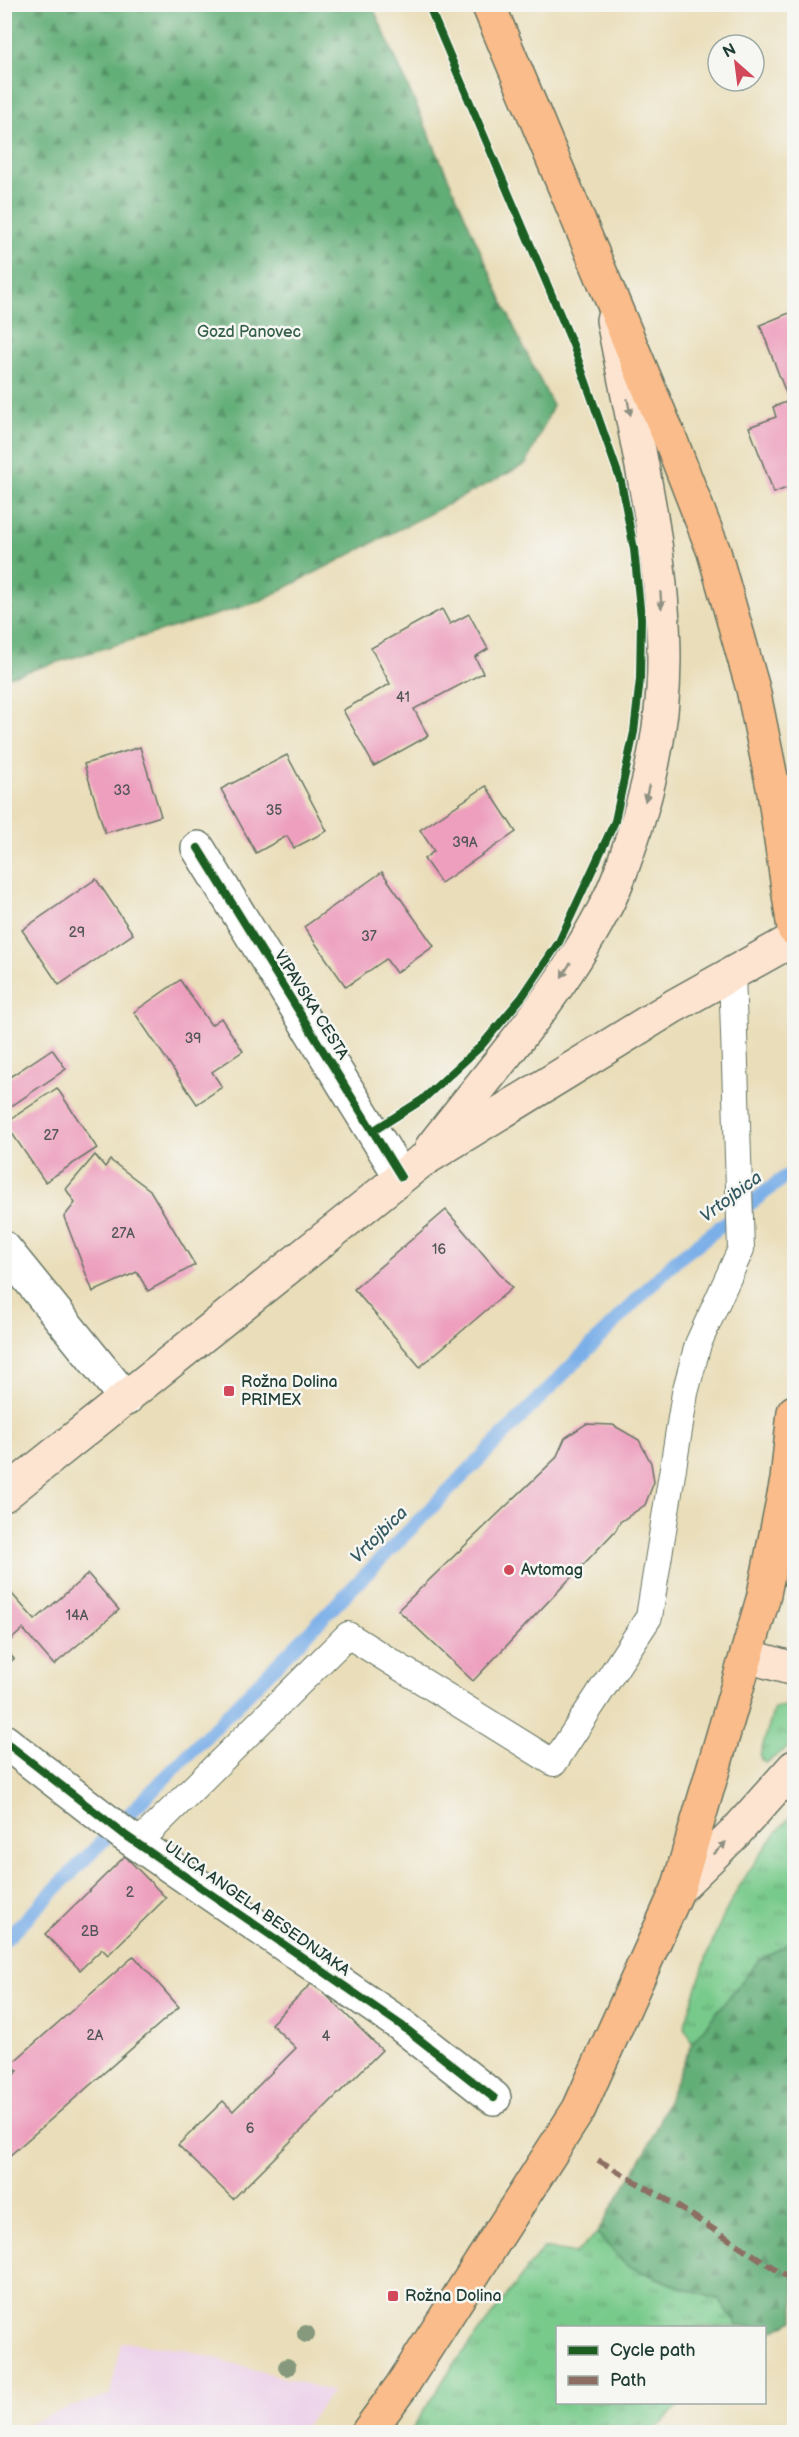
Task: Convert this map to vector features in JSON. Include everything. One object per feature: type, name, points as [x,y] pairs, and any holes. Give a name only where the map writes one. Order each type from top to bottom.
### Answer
[{"type":"main road","points":[[488,4],[671,441],[714,552],[753,689],[774,792],[795,929]]},
{"type":"main road","points":[[411,1170],[546,1002],[603,913],[621,871],[647,795],[659,729],[664,661],[661,593],[650,515],[607,288]]},
{"type":"main road","points":[[4,1495],[411,1170],[732,972],[795,939]]},
{"type":"main road","points":[[368,2433],[401,2387],[579,2109],[678,1889],[762,1599],[787,1480],[794,1416]]},
{"type":"main road","points":[[747,1656],[795,1669]]},
{"type":"main road","points":[[678,1889],[735,1833],[795,1767]]},
{"type":"street","name":"VIPAVSKA CESTA","points":[[198,848],[411,1170]]},
{"type":"street","points":[[4,1248],[126,1399]]},
{"type":"street","name":"ULICA ANGELA BESEDNJAKA","points":[[4,1741],[132,1839],[400,2025],[494,2098]]},
{"type":"lane","points":[[132,1839],[348,1635],[554,1763],[649,1617],[685,1393],[698,1344],[741,1249],[732,972]]},
{"type":"shaded area","points":[[121,2342],[179,2348],[333,2392],[299,2432],[20,2432],[26,2425],[72,2406],[110,2395]]},
{"type":"green space","name":"Gozd Panovec","points":[[5,4],[372,5],[518,336],[553,406],[526,464],[258,602],[5,678]]},
{"type":"green space","points":[[784,1706],[794,1710],[794,1743],[766,1763],[761,1760],[760,1755],[774,1708]]},
{"type":"green space","points":[[794,1812],[794,1941],[759,1960],[692,2043],[684,2027],[717,1929],[746,1876]]},
{"type":"green space","points":[[794,1941],[794,2320],[766,2334],[766,2326],[737,2326],[720,2300],[674,2285],[626,2265],[597,2233],[648,2147],[692,2043],[759,1960]]},
{"type":"green space","points":[[597,2233],[626,2265],[674,2285],[720,2300],[737,2326],[556,2326],[556,2404],[680,2404],[653,2432],[410,2432],[450,2370],[543,2248],[575,2254]]},
{"type":"building","points":[[794,311],[794,485],[774,493],[749,427],[776,417],[773,407],[789,401],[760,325]]},
{"type":"building","points":[[442,609],[450,624],[469,614],[488,649],[475,657],[483,673],[414,709],[428,736],[374,766],[343,710],[390,684],[371,648]]},
{"type":"building","points":[[140,747],[161,816],[105,833],[84,764]]},
{"type":"building","points":[[287,755],[327,831],[294,848],[287,836],[256,853],[221,789]]},
{"type":"building","points":[[486,786],[516,832],[441,883],[424,859],[434,851],[420,830]]},
{"type":"building","points":[[382,872],[434,946],[396,973],[386,959],[346,987],[304,927]]},
{"type":"building","points":[[96,879],[133,934],[59,985],[22,930]]},
{"type":"building","points":[[180,980],[211,1025],[221,1018],[243,1051],[212,1072],[222,1087],[197,1104],[134,1012]]},
{"type":"building","points":[[52,1049],[66,1069],[4,1111],[4,1081]]},
{"type":"building","points":[[57,1088],[97,1148],[45,1182],[5,1123]]},
{"type":"building","points":[[95,1155],[105,1167],[110,1160],[150,1190],[195,1265],[148,1291],[137,1272],[93,1292],[64,1217],[75,1203],[66,1189]]},
{"type":"building","points":[[446,1210],[512,1288],[420,1367],[354,1289]]},
{"type":"building","name":"Avtomag","points":[[586,1424],[613,1425],[639,1440],[651,1463],[654,1482],[645,1505],[620,1522],[616,1530],[473,1681],[398,1610],[556,1458],[565,1438]]},
{"type":"building","points":[[88,1574],[119,1610],[54,1665],[23,1629],[4,1646],[4,1585],[35,1620]]},
{"type":"building","points":[[4,1648],[14,1659],[4,1667]]},
{"type":"building","points":[[125,1856],[166,1898],[108,1955],[102,1949],[80,1970],[45,1934]]},
{"type":"building","points":[[134,1956],[179,2007],[8,2157],[4,2154],[4,2083],[18,2071],[11,2064]]},
{"type":"building","points":[[313,1982],[382,2050],[233,2199],[178,2145],[223,2101],[233,2111],[296,2048],[271,2024]]},
{"type":"waterway","name":"Vrtojbica","points":[[4,1941],[674,1262],[785,1177],[794,1173]]},
{"type":"marked path","points":[[598,2160],[674,2204],[794,2281]]},
{"type":"cycle path","points":[[373,1131],[422,1100],[481,1046],[522,997],[559,942],[615,821],[634,732],[640,679],[641,618],[634,549],[621,482],[573,345],[428,4]]},
{"type":"cycle path","points":[[198,848],[401,1177]]},
{"type":"cycle path","points":[[4,1741],[125,1835],[401,2025],[494,2098]]},
{"type":"place","name":"Rožna Dolina PRIMEX","points":[[229,1391]]},
{"type":"place","name":"Avtomag","points":[[509,1570]]},
{"type":"place","name":"Rožna Dolina","points":[[393,2296]]}]
